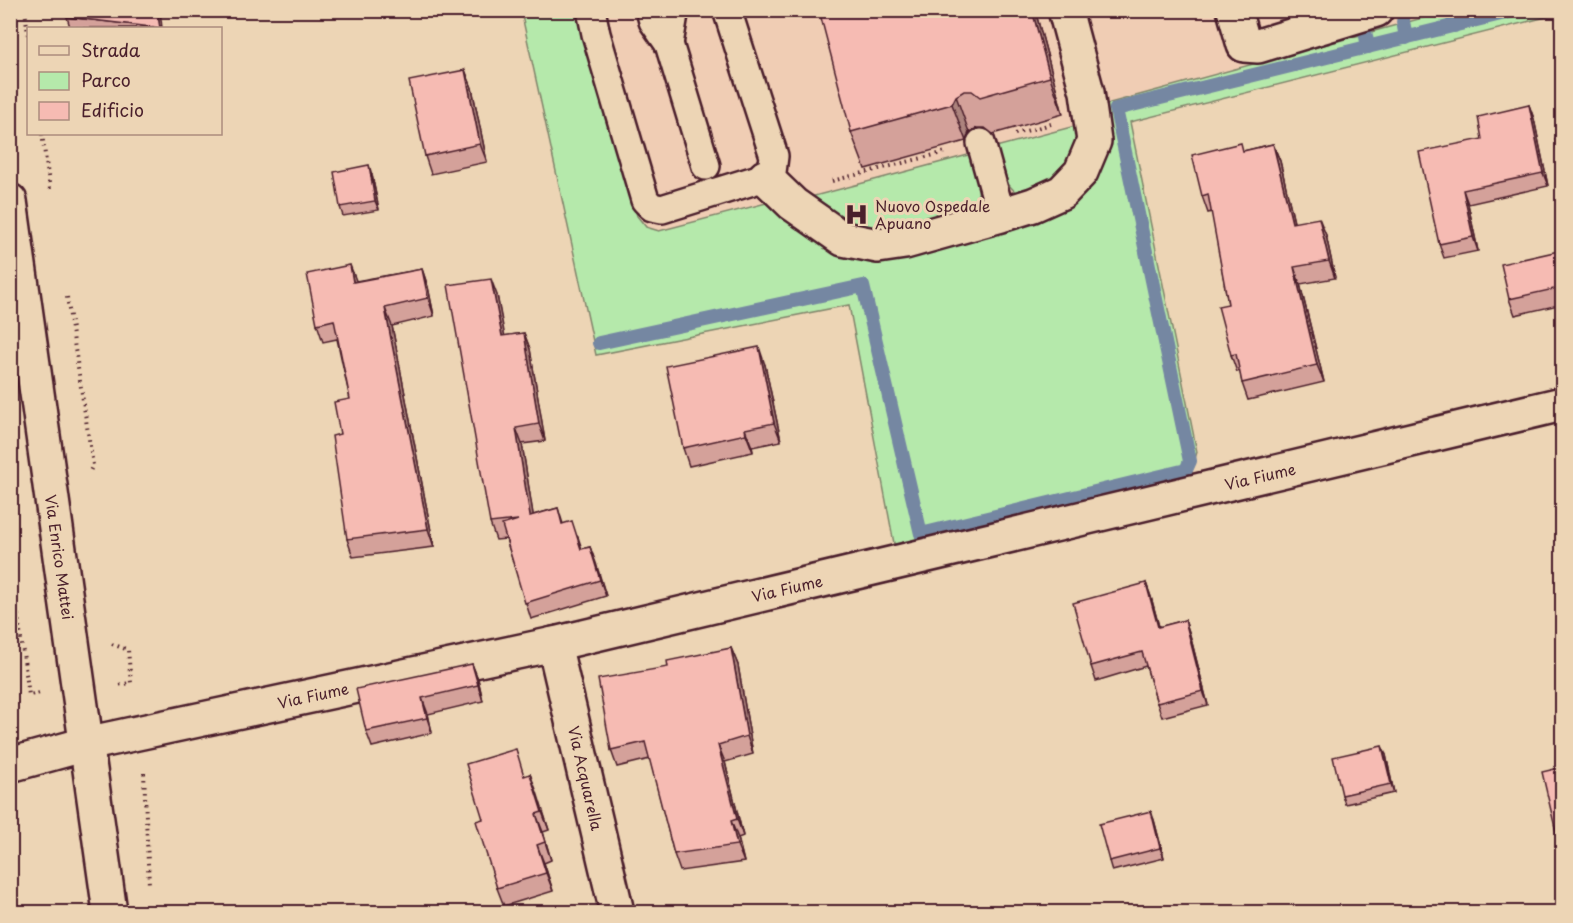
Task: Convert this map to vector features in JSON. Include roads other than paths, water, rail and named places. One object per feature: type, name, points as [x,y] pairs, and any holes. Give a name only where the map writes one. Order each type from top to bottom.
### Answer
[{"type":"street","points":[[765,177],[793,204],[843,239],[878,246],[906,242],[1001,215],[1033,205],[1062,192],[1081,172],[1094,141],[1087,92],[1065,10]]},
{"type":"street","points":[[1234,10],[1244,45],[1258,46],[1376,10]]},
{"type":"street","name":"Via Enrico Mattei","points":[[10,201],[110,912]]},
{"type":"street","name":"Via Fiume","points":[[10,765],[86,744],[554,644],[1563,404]]},
{"type":"street","name":"Via Acquarella","points":[[554,644],[617,912]]},
{"type":"lane","points":[[591,10],[645,200],[652,207],[662,209],[765,177],[772,172],[774,156],[727,10]]},
{"type":"lane","points":[[650,10],[653,21],[669,44],[706,166]]},
{"type":"lane","points":[[669,44],[673,10]]},
{"type":"lane","points":[[981,143],[1001,215]]},
{"type":"waterway","points":[[1453,10],[1454,26]]},
{"type":"waterway","points":[[599,343],[863,286],[921,534],[1186,470],[1190,461],[1116,109],[1517,10]]},
{"type":"waterway","points":[[1403,21],[1406,38]]},
{"type":"waterway","points":[[1365,31],[1368,47]]},
{"type":"place","name":"Nuovo Ospedale Apuano","points":[[857,214]]}]
